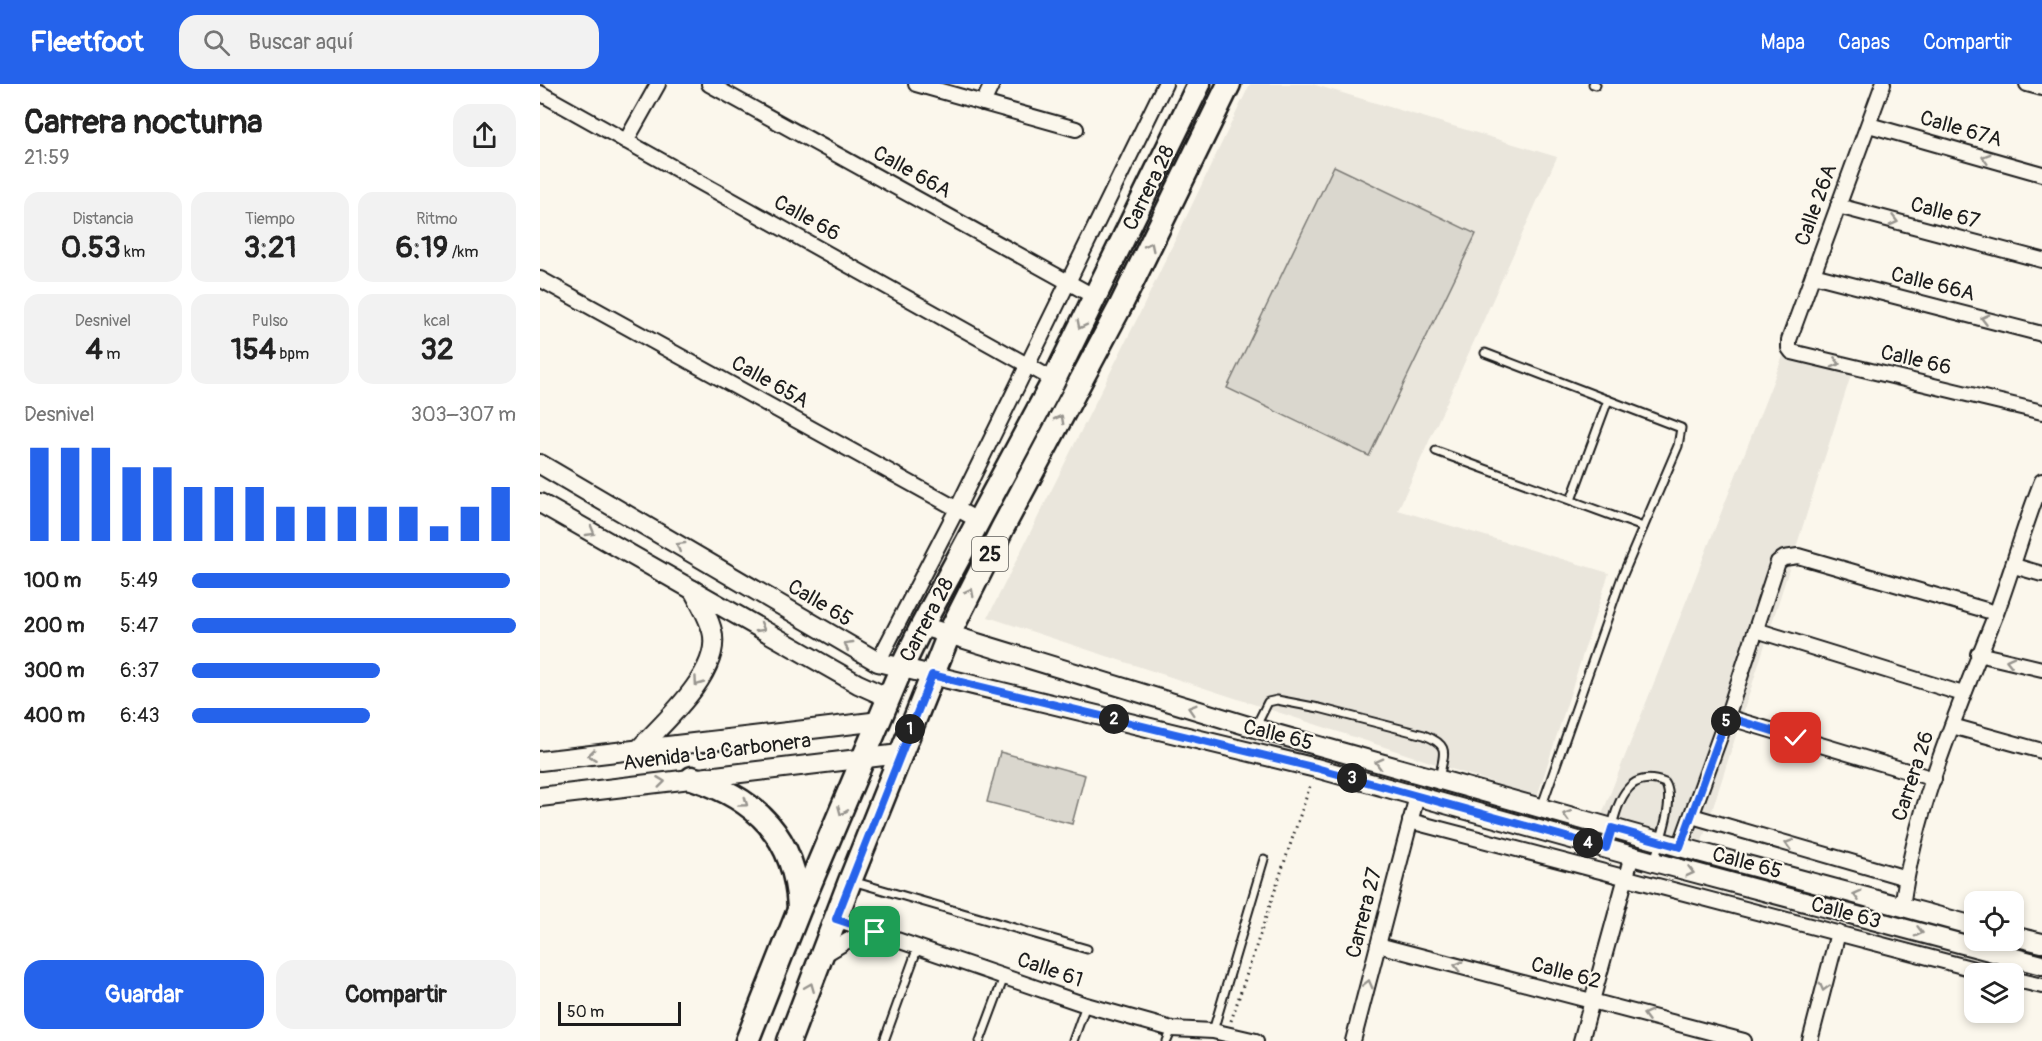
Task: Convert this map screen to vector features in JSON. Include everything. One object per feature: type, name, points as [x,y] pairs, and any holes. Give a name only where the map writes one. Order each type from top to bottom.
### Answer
[{"type":"main road","name":"Carrera 28","points":[[747,1041],[799,910],[901,669],[1054,380],[1199,84]]},
{"type":"main road","name":"Carrera 28","points":[[789,1041],[900,753],[950,634],[1007,519],[1120,307],[1229,84]]},
{"type":"main road","points":[[692,778],[730,793],[747,804],[769,825],[786,851],[793,870],[798,889],[799,910]]},
{"type":"street","points":[[626,141],[658,84]]},
{"type":"street","name":"Calle 66A","points":[[709,84],[1095,297]]},
{"type":"street","points":[[916,84],[1076,129]]},
{"type":"street","points":[[983,103],[992,84]]},
{"type":"street","points":[[878,662],[957,509],[1165,84]]},
{"type":"street","name":"Calle 26A","points":[[1789,340],[1883,84]]},
{"type":"street","points":[[2027,84],[2042,88]]},
{"type":"street","name":"Calle 66","points":[[540,93],[1054,380]]},
{"type":"street","name":"Calle 67A","points":[[1869,124],[2042,174]]},
{"type":"street","name":"Calle 67","points":[[1838,206],[2042,260]]},
{"type":"street","name":"Calle 66A","points":[[1813,275],[2042,334]]},
{"type":"street","name":"Calle 65A","points":[[540,279],[980,521]]},
{"type":"street","name":"Calle 66","points":[[1789,340],[1789,348],[1792,352],[2042,412]]},
{"type":"street","name":"Calle 65","points":[[540,464],[878,662],[1316,768],[1654,862],[2042,965]]},
{"type":"street","name":"Carrera 26","points":[[1902,907],[1917,830],[1963,694],[2014,566],[2039,496],[2042,481]]},
{"type":"street","points":[[540,503],[858,684],[889,699]]},
{"type":"street","points":[[1680,847],[1727,717],[1778,562],[1784,558],[1798,556],[1996,613]]},
{"type":"street","points":[[2014,566],[2042,574]]},
{"type":"street","points":[[639,749],[697,685],[713,653],[713,635],[708,618],[693,590]]},
{"type":"street","name":"Calle 65","points":[[922,626],[1255,728],[1680,847],[1964,923]]},
{"type":"street","points":[[1756,630],[1963,694]]},
{"type":"street","points":[[1978,654],[2042,669]]},
{"type":"street","points":[[1727,717],[1934,779]]},
{"type":"street","name":"Avenida La Carbonera","points":[[540,761],[880,721]]},
{"type":"street","points":[[1952,726],[2042,751]]},
{"type":"street","name":"Avenida La Carbonera","points":[[540,797],[900,753]]},
{"type":"street","name":"Carrera 27","points":[[1353,1041],[1417,796]]},
{"type":"street","points":[[1692,816],[1906,878]]},
{"type":"street","name":"Calle 63","points":[[1410,821],[1964,966]]},
{"type":"street","points":[[1581,1041],[1632,855]]},
{"type":"street","name":"Calle 61","points":[[836,919],[1169,1035],[1220,1032],[1256,1041]]},
{"type":"street","points":[[822,956],[867,929]]},
{"type":"street","points":[[1810,1041],[1838,933]]},
{"type":"street","points":[[2024,939],[2042,943]]},
{"type":"street","name":"Calle 62","points":[[1378,945],[1744,1041]]},
{"type":"street","points":[[2024,982],[2042,986]]},
{"type":"lane","points":[[1485,353],[1681,428],[1678,446],[1622,577],[1541,808]]},
{"type":"lane","points":[[1571,500],[1608,400]]},
{"type":"lane","points":[[1436,451],[1643,527]]},
{"type":"lane","points":[[1255,728],[1268,702],[1277,700],[1319,708],[1424,735],[1442,745],[1444,752],[1439,779]]},
{"type":"lane","points":[[1606,848],[1617,810],[1629,786],[1636,780],[1646,778],[1658,780],[1665,783],[1669,793],[1668,809],[1654,862]]},
{"type":"lane","points":[[1220,1032],[1264,859]]},
{"type":"lane","points":[[850,881],[1087,949]]},
{"type":"lane","points":[[884,1041],[918,947]]},
{"type":"lane","points":[[980,1041],[1004,977]]},
{"type":"lane","points":[[1072,1041],[1086,1005]]},
{"type":"path","points":[[1220,1032],[1316,768]]},
{"type":"shaded area","points":[[1250,84],[1312,84],[1557,157],[1398,510],[1609,573],[1537,797],[988,617],[1141,311]]},
{"type":"shaded area","points":[[1334,166],[1476,234],[1369,456],[1227,388]]},
{"type":"shaded area","points":[[1783,356],[1851,375],[1701,845],[1601,817]]},
{"type":"shaded area","points":[[1000,752],[1085,775],[1072,824],[987,802]]},
{"type":"route","points":[[875,932],[836,919],[932,675],[1316,768],[1606,848],[1612,828],[1680,847],[1727,717],[1796,738]]}]
